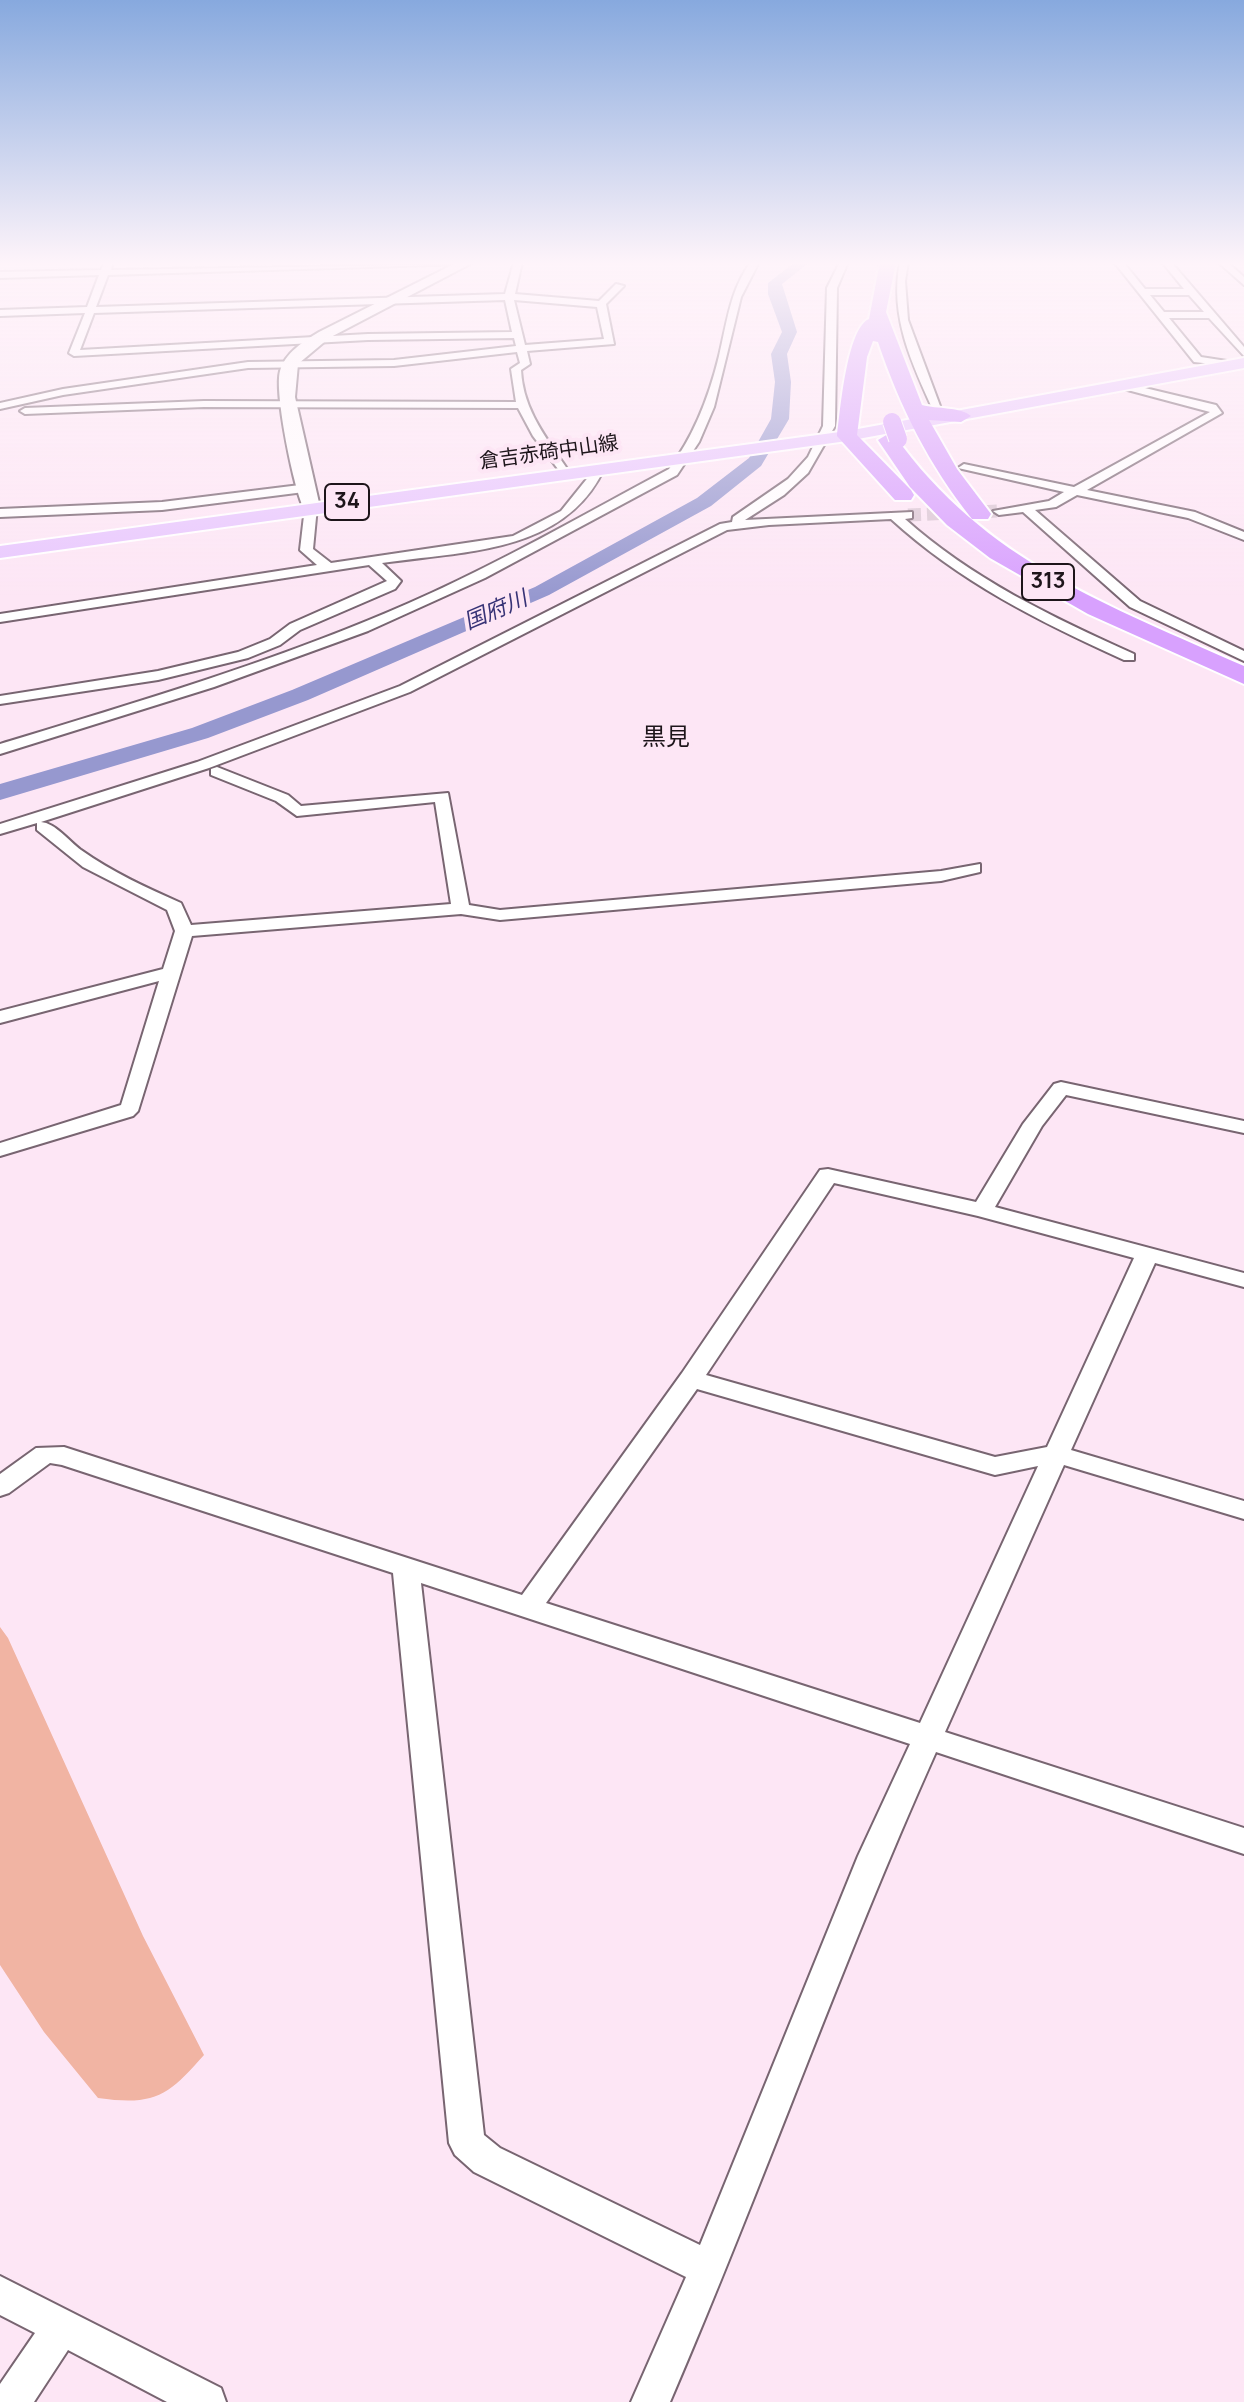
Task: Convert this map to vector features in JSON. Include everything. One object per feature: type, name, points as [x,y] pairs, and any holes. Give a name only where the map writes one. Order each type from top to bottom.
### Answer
[{"type":"highway","points":[[833,435],[853,374]]},
{"type":"highway","points":[[833,435],[886,416],[881,374]]},
{"type":"highway","points":[[899,374],[926,416],[945,471],[981,515],[1021,549],[1102,607]]},
{"type":"highway","name":"313","points":[[886,416],[914,479],[979,538],[1102,607],[1244,673]]},
{"type":"highway","points":[[926,416],[961,416]]},
{"type":"highway","points":[[833,435],[902,494],[960,536],[1039,583],[1102,607]]},
{"type":"main road","points":[[287,374],[290,405],[310,498]]},
{"type":"main road","points":[[961,416],[1178,374]]},
{"type":"main road","points":[[886,416],[926,416]]},
{"type":"main road","name":"倉吉赤碕中山線","points":[[0,552],[310,498],[598,469],[833,435]]},
{"type":"street","points":[[0,406],[63,392],[186,374]]},
{"type":"street","points":[[516,374],[515,391],[520,405],[564,473]]},
{"type":"street","points":[[0,749],[232,678],[464,584],[673,472],[690,457],[719,374]]},
{"type":"street","points":[[816,477],[833,435],[829,426],[830,374]]},
{"type":"street","points":[[919,374],[926,416]]},
{"type":"street","points":[[999,511],[1052,504],[1217,413],[1212,407],[1159,397],[1124,386]]},
{"type":"street","points":[[0,412],[204,404],[520,405]]},
{"type":"street","points":[[736,525],[734,522],[793,484],[833,435]]},
{"type":"street","points":[[964,468],[1191,515],[1244,536]]},
{"type":"street","points":[[0,618],[508,541],[526,535],[576,507],[588,493],[598,469]]},
{"type":"street","points":[[761,521],[763,514],[808,488]]},
{"type":"street","points":[[0,513],[310,498],[306,550],[330,569]]},
{"type":"street","points":[[1027,509],[1135,604],[1244,657]]},
{"type":"street","points":[[0,829],[291,734],[428,678],[688,544],[736,525],[761,521],[901,515],[937,555],[967,575],[1051,622],[1129,657]]},
{"type":"street","points":[[0,700],[235,659],[286,638],[295,627],[390,586],[394,581],[373,562]]},
{"type":"street","points":[[0,840],[275,752],[423,691],[428,678]]},
{"type":"street","points":[[217,772],[291,734]]},
{"type":"street","points":[[217,772],[267,791],[297,811],[442,796],[461,909]]},
{"type":"street","points":[[0,1150],[126,1112],[131,1107],[140,1068],[157,1029],[184,931],[175,907],[107,877],[63,847],[43,826]]},
{"type":"street","points":[[184,931],[461,909],[500,915],[941,876],[974,868]]},
{"type":"street","points":[[0,1017],[170,973]]},
{"type":"street","points":[[982,1210],[1033,1124],[1061,1088],[1244,1127]]},
{"type":"street","points":[[528,1607],[691,1379],[828,1175],[982,1210],[1244,1280]]},
{"type":"street","points":[[650,2402],[709,2269],[874,1856],[1147,1255]]},
{"type":"street","points":[[691,1379],[995,1466],[1056,1454],[1244,1510]]},
{"type":"street","points":[[0,1487],[45,1454],[64,1456],[1244,1841]]},
{"type":"street","points":[[406,1569],[467,2143],[487,2160],[709,2269]]},
{"type":"street","points":[[0,2295],[207,2402]]},
{"type":"street","points":[[11,2402],[61,2327]]},
{"type":"shaded area","points":[[0,1627],[8,1638],[143,1936],[204,2055],[170,2089],[147,2099],[98,2098],[44,2032],[0,1965]]},
{"type":"waterway","name":"国府川","points":[[0,792],[200,733],[300,695],[398,650],[542,591],[704,502],[755,462],[780,419],[782,374]]},
{"type":"tunnel","points":[[908,515],[999,511]]},
{"type":"district","name":"黒見","points":[[666,738]]}]
